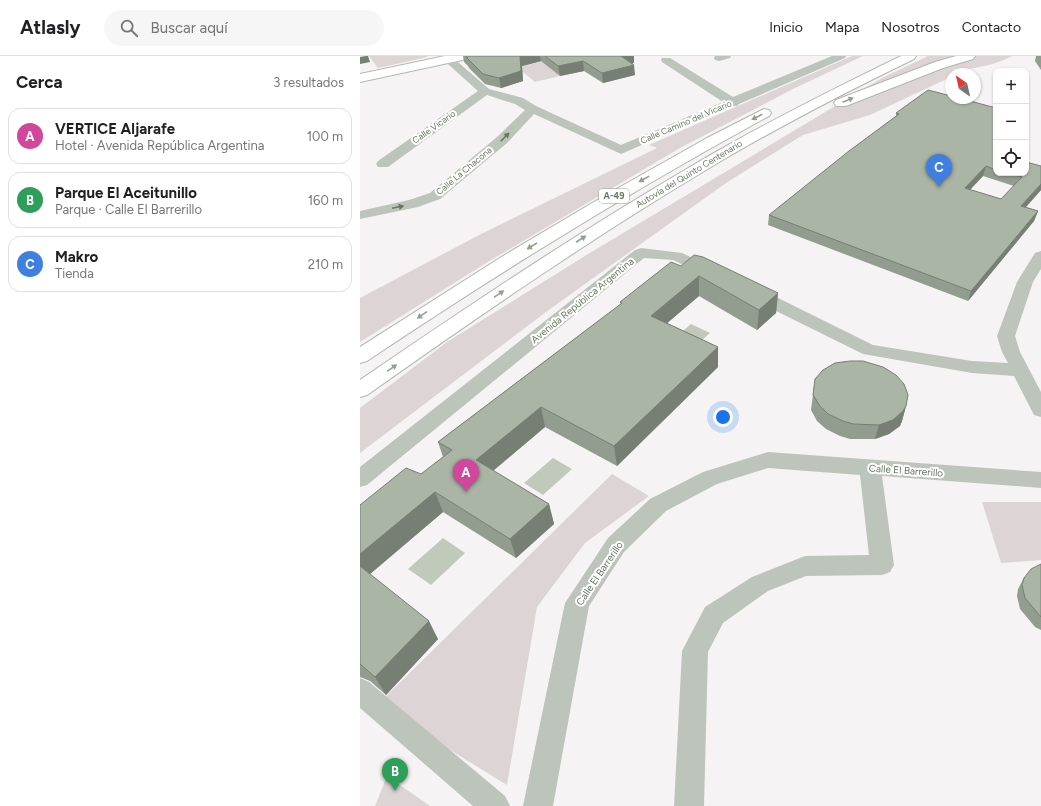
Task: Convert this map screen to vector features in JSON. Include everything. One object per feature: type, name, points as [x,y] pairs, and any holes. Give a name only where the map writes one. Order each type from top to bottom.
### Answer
[{"type":"main road","name":"Autovía del Quinto Centenario","points":[[360,356],[450,297],[599,205],[730,131],[785,102],[880,56]]},
{"type":"main road","name":"Autovía del Quinto Centenario","points":[[360,390],[470,312],[601,226],[747,139],[851,84],[910,56]]},
{"type":"main road","points":[[747,139],[782,130],[814,115],[892,83],[951,60],[969,56]]},
{"type":"main road","points":[[360,75],[449,57]]},
{"type":"main road","points":[[360,78],[449,57]]},
{"type":"street","name":"Calle Camino del Vicario","points":[[621,150],[841,56]]},
{"type":"street","points":[[449,57],[485,91],[519,101],[532,109],[637,157]]},
{"type":"street","points":[[666,60],[733,103]]},
{"type":"street","name":"Calle Vicario","points":[[382,164],[485,91]]},
{"type":"street","name":"Calle La Chacona","points":[[360,215],[412,204],[435,196],[502,140],[532,109]]},
{"type":"street","name":"Avenida República Argentina","points":[[360,479],[641,253],[676,256],[869,350],[972,367],[1020,370]]},
{"type":"street","points":[[1041,256],[1025,282],[1006,336],[1011,352],[1041,410]]},
{"type":"street","name":"Calle El Barrerillo","points":[[538,806],[577,603],[616,545],[658,505],[710,478],[768,460],[1041,480]]},
{"type":"street","points":[[689,806],[695,651],[714,615],[760,584],[805,566],[882,564],[870,467]]},
{"type":"street","points":[[360,691],[494,806]]},
{"type":"shaded area","points":[[369,56],[427,56],[428,57],[378,68]]},
{"type":"shaded area","points":[[559,56],[558,75],[560,76],[535,82],[508,60]]},
{"type":"shaded area","points":[[852,56],[863,56],[793,89],[680,148],[491,260],[360,342],[360,298],[481,234],[657,148],[649,145]]},
{"type":"shaded area","points":[[928,56],[1012,56],[986,66],[975,68],[945,68],[945,80],[870,115],[803,135],[726,183],[546,312],[360,453],[360,408],[447,342],[588,254],[882,78]]},
{"type":"shaded area","points":[[691,324],[710,333],[690,351],[670,342]]},
{"type":"shaded area","points":[[553,458],[572,469],[543,495],[524,483]]},
{"type":"shaded area","points":[[612,474],[649,496],[585,543],[537,607],[507,785],[377,705]]},
{"type":"shaded area","points":[[982,502],[1041,502],[1041,560],[1001,563]]},
{"type":"shaded area","points":[[443,538],[465,553],[431,585],[408,569]]},
{"type":"shaded area","points":[[387,776],[430,806],[375,806]]},
{"type":"building","points":[[466,56],[520,56],[521,71],[499,78],[483,74]]},
{"type":"building","points":[[545,56],[621,56],[634,65],[602,73],[583,61],[558,66]]},
{"type":"building","points":[[928,90],[945,94],[945,104],[981,104],[993,107],[993,169],[986,166],[965,188],[1001,199],[1022,177],[1018,176],[1029,176],[1029,163],[1041,166],[1041,184],[1021,206],[1038,211],[971,291],[769,215],[849,151],[899,114],[896,113]]},
{"type":"building","points":[[694,255],[703,257],[778,293],[759,310],[699,276],[651,316],[718,347],[614,446],[541,407],[476,460],[549,504],[510,539],[435,492],[360,554],[360,505],[406,468],[421,474],[452,450],[438,442],[622,303],[620,302],[671,262],[681,266]]},
{"type":"building","points":[[863,361],[883,367],[896,375],[904,384],[908,395],[906,406],[903,411],[893,420],[879,425],[853,424],[828,414],[820,406],[813,395],[815,379],[823,370],[835,363]]},
{"type":"building","points":[[1041,564],[1041,617],[1025,598],[1022,585],[1024,578],[1031,569]]},
{"type":"building","points":[[360,566],[429,621],[375,677],[360,664]]},
{"type":"place","name":"Makro","points":[[939,187]]},
{"type":"place","name":"VERTICE Aljarafe","points":[[466,492]]},
{"type":"place","name":"Parque El Aceitunillo","points":[[395,791]]}]
